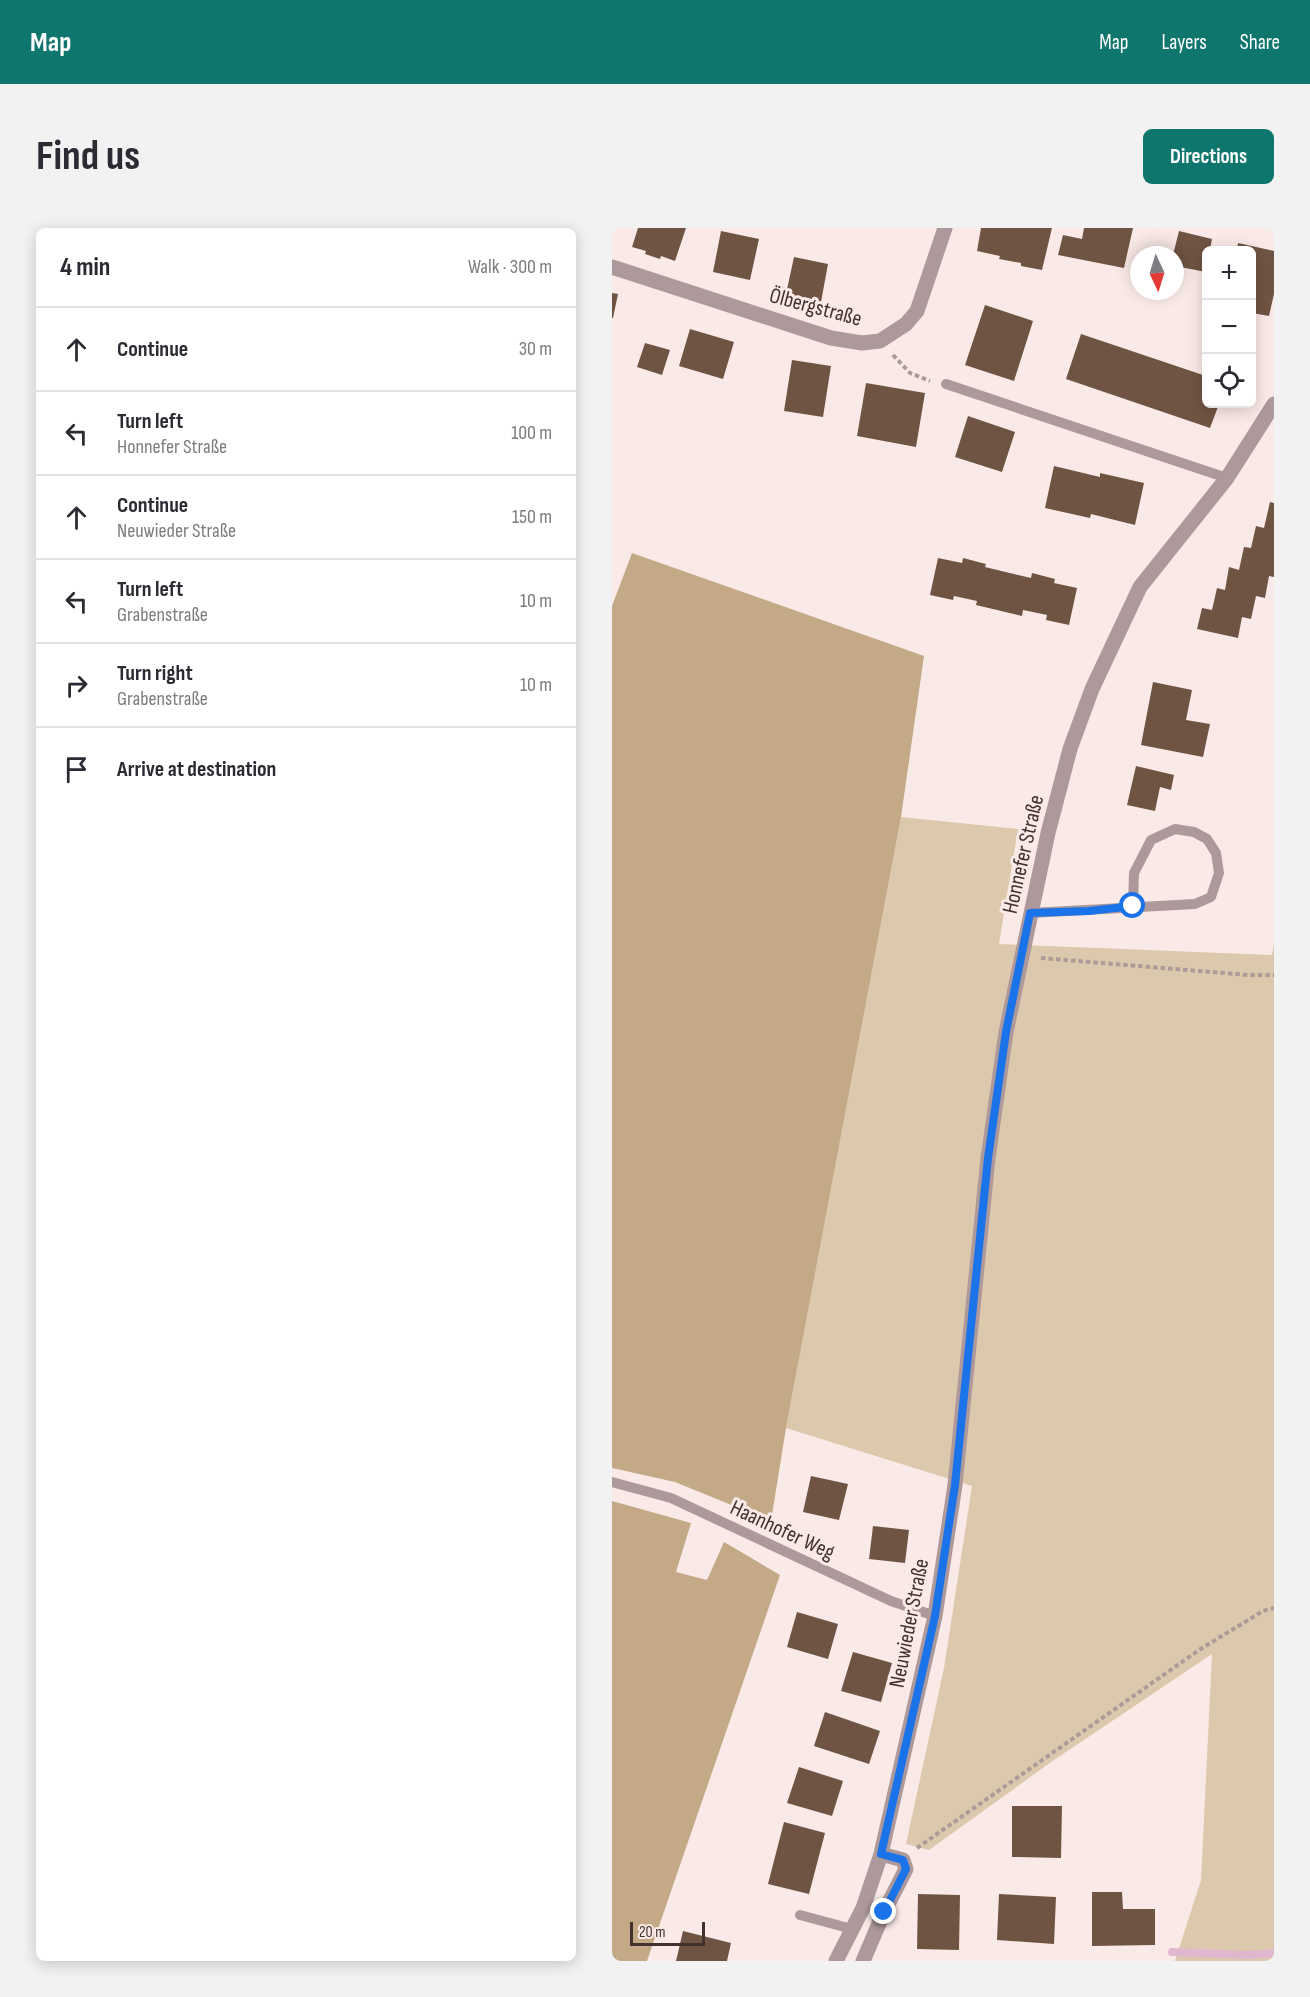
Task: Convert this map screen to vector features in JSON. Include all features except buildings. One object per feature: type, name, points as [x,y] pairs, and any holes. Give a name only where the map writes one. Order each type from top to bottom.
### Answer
[{"type":"street","name":"Ölbergstraße","points":[[612,267],[831,338],[862,343],[880,340],[906,324],[917,311],[945,228]]},
{"type":"street","name":"Honnefer Straße","points":[[976,1282],[988,1158],[1006,1032],[1048,833],[1070,749],[1092,689],[1140,586],[1227,478],[1274,404]]},
{"type":"street","name":"Neuwieder Straße","points":[[836,1961],[863,1908],[881,1854],[935,1616],[955,1485],[976,1282]]},
{"type":"street","points":[[863,1961],[884,1912],[905,1874],[905,1864],[900,1859],[881,1854]]},
{"type":"lane","points":[[946,384],[1227,478]]},
{"type":"lane","points":[[1030,913],[1195,904],[1211,897],[1219,873],[1216,853],[1207,840],[1194,832],[1175,829],[1151,840],[1134,873],[1133,906]]},
{"type":"lane","name":"Haanhofer Weg","points":[[612,1482],[671,1498],[891,1601],[935,1616]]},
{"type":"lane","points":[[800,1915],[852,1929]]},
{"type":"path","points":[[880,340],[910,373],[929,381]]},
{"type":"path","points":[[1022,956],[1248,975],[1274,975]]},
{"type":"path","points":[[900,1859],[1199,1650],[1263,1611],[1274,1608]]},
{"type":"shaded area","points":[[632,553],[924,656],[901,817],[786,1428],[771,1521],[675,1482],[612,1468],[612,606]]},
{"type":"shaded area","points":[[901,817],[1018,829],[999,944],[1272,955],[1274,944],[1274,1961],[1175,1961],[1201,1880],[1212,1654],[1054,1760],[929,1850],[906,1844],[944,1668],[972,1486],[786,1428]]},
{"type":"shaded area","points":[[612,1501],[691,1523],[676,1572],[707,1580],[724,1542],[780,1575],[647,1961],[612,1961]]},
{"type":"waterway","points":[[1172,1952],[1247,1955],[1274,1953]]},
{"type":"route","points":[[884,1912],[906,1869],[903,1860],[881,1854],[935,1616],[955,1485],[988,1158],[1006,1032],[1030,913],[1089,911],[1133,906]]}]
